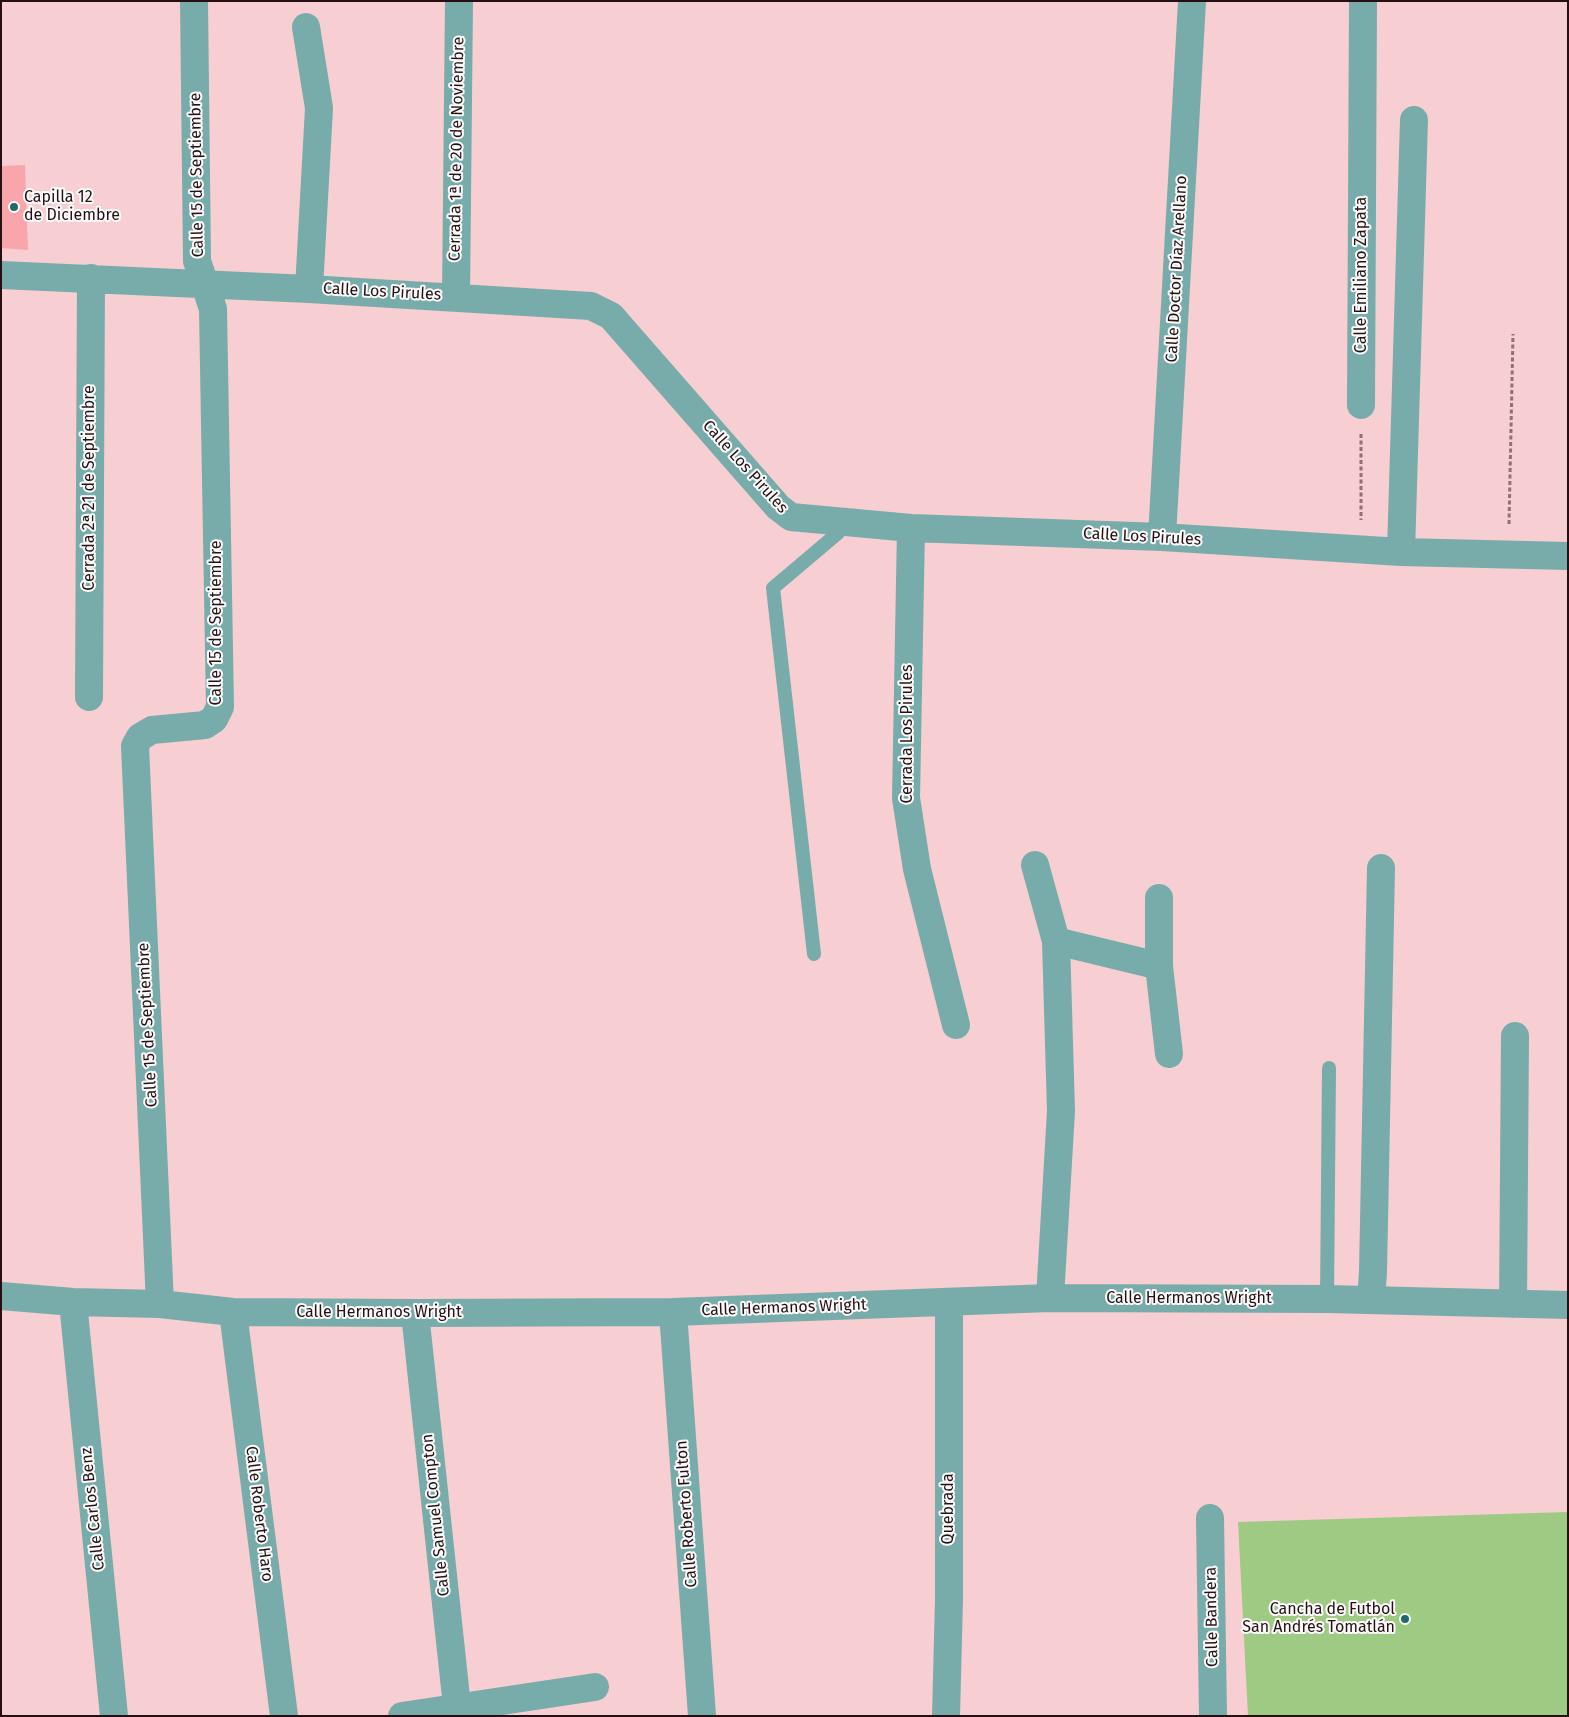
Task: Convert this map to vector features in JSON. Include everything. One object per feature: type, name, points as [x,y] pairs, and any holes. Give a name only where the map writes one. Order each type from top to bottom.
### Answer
[{"type":"street","name":"Calle 15 de Septiembre","points":[[160,1304],[135,746],[140,737],[152,730],[205,725],[214,719],[220,707],[213,310],[197,261],[194,1]]},
{"type":"street","name":"Cerrada 1ª de 20 de Noviembre","points":[[456,296],[459,1]]},
{"type":"street","name":"Calle Doctor Díaz Arellano","points":[[1162,537],[1192,1]]},
{"type":"street","name":"Calle Emiliano Zapata","points":[[1361,405],[1363,1]]},
{"type":"street","points":[[306,27],[319,108],[309,289]]},
{"type":"street","points":[[1401,552],[1414,120]]},
{"type":"street","name":"Calle Los Pirules","points":[[1,275],[456,296],[591,306],[611,316],[778,508],[791,517],[911,528],[1162,537],[1362,548],[1401,552],[1568,556]]},
{"type":"street","name":"Cerrada 2ª 21 de Septiembre","points":[[89,697],[91,278]]},
{"type":"street","name":"Cerrada Los Pirules","points":[[911,528],[906,798],[917,869],[956,1025]]},
{"type":"street","points":[[1035,865],[1056,940],[1061,1110],[1050,1298]]},
{"type":"street","points":[[1371,1300],[1374,1262],[1381,868]]},
{"type":"street","points":[[1159,898],[1159,966],[1169,1054]]},
{"type":"street","points":[[1056,940],[1159,966]]},
{"type":"street","points":[[1513,1304],[1515,1036]]},
{"type":"street","name":"Calle Hermanos Wright","points":[[1,1296],[73,1302],[160,1304],[233,1312],[673,1312],[1050,1298],[1327,1299],[1568,1305]]},
{"type":"street","name":"Calle Carlos Benz","points":[[73,1302],[114,1716]]},
{"type":"street","name":"Quebrada","points":[[946,1716],[949,1599],[949,1302]]},
{"type":"street","name":"Calle Roberto Haro","points":[[233,1312],[284,1716]]},
{"type":"street","name":"Calle Roberto Fulton","points":[[673,1312],[702,1716]]},
{"type":"street","name":"Calle Samuel Compton","points":[[415,1313],[458,1712]]},
{"type":"street","name":"Calle Bandera","points":[[1210,1518],[1213,1716]]},
{"type":"street","points":[[402,1716],[458,1712],[595,1687]]},
{"type":"lane","points":[[814,954],[773,588],[838,532],[846,522]]},
{"type":"lane","points":[[1327,1299],[1329,1068]]},
{"type":"path","points":[[1508,554],[1513,334]]},
{"type":"path","points":[[1361,405],[1362,548]]},
{"type":"green space","name":"Cancha de Futbol San Andrés Tomatlán","points":[[1568,1512],[1568,1716],[1248,1716],[1238,1522]]},
{"type":"building","name":"Capilla 12 de Diciembre","points":[[25,165],[28,250],[1,248],[1,166]]},
{"type":"place","name":"Capilla 12 de Diciembre","points":[[14,207]]},
{"type":"place","name":"Cancha de Futbol San Andrés Tomatlán","points":[[1405,1619]]}]
